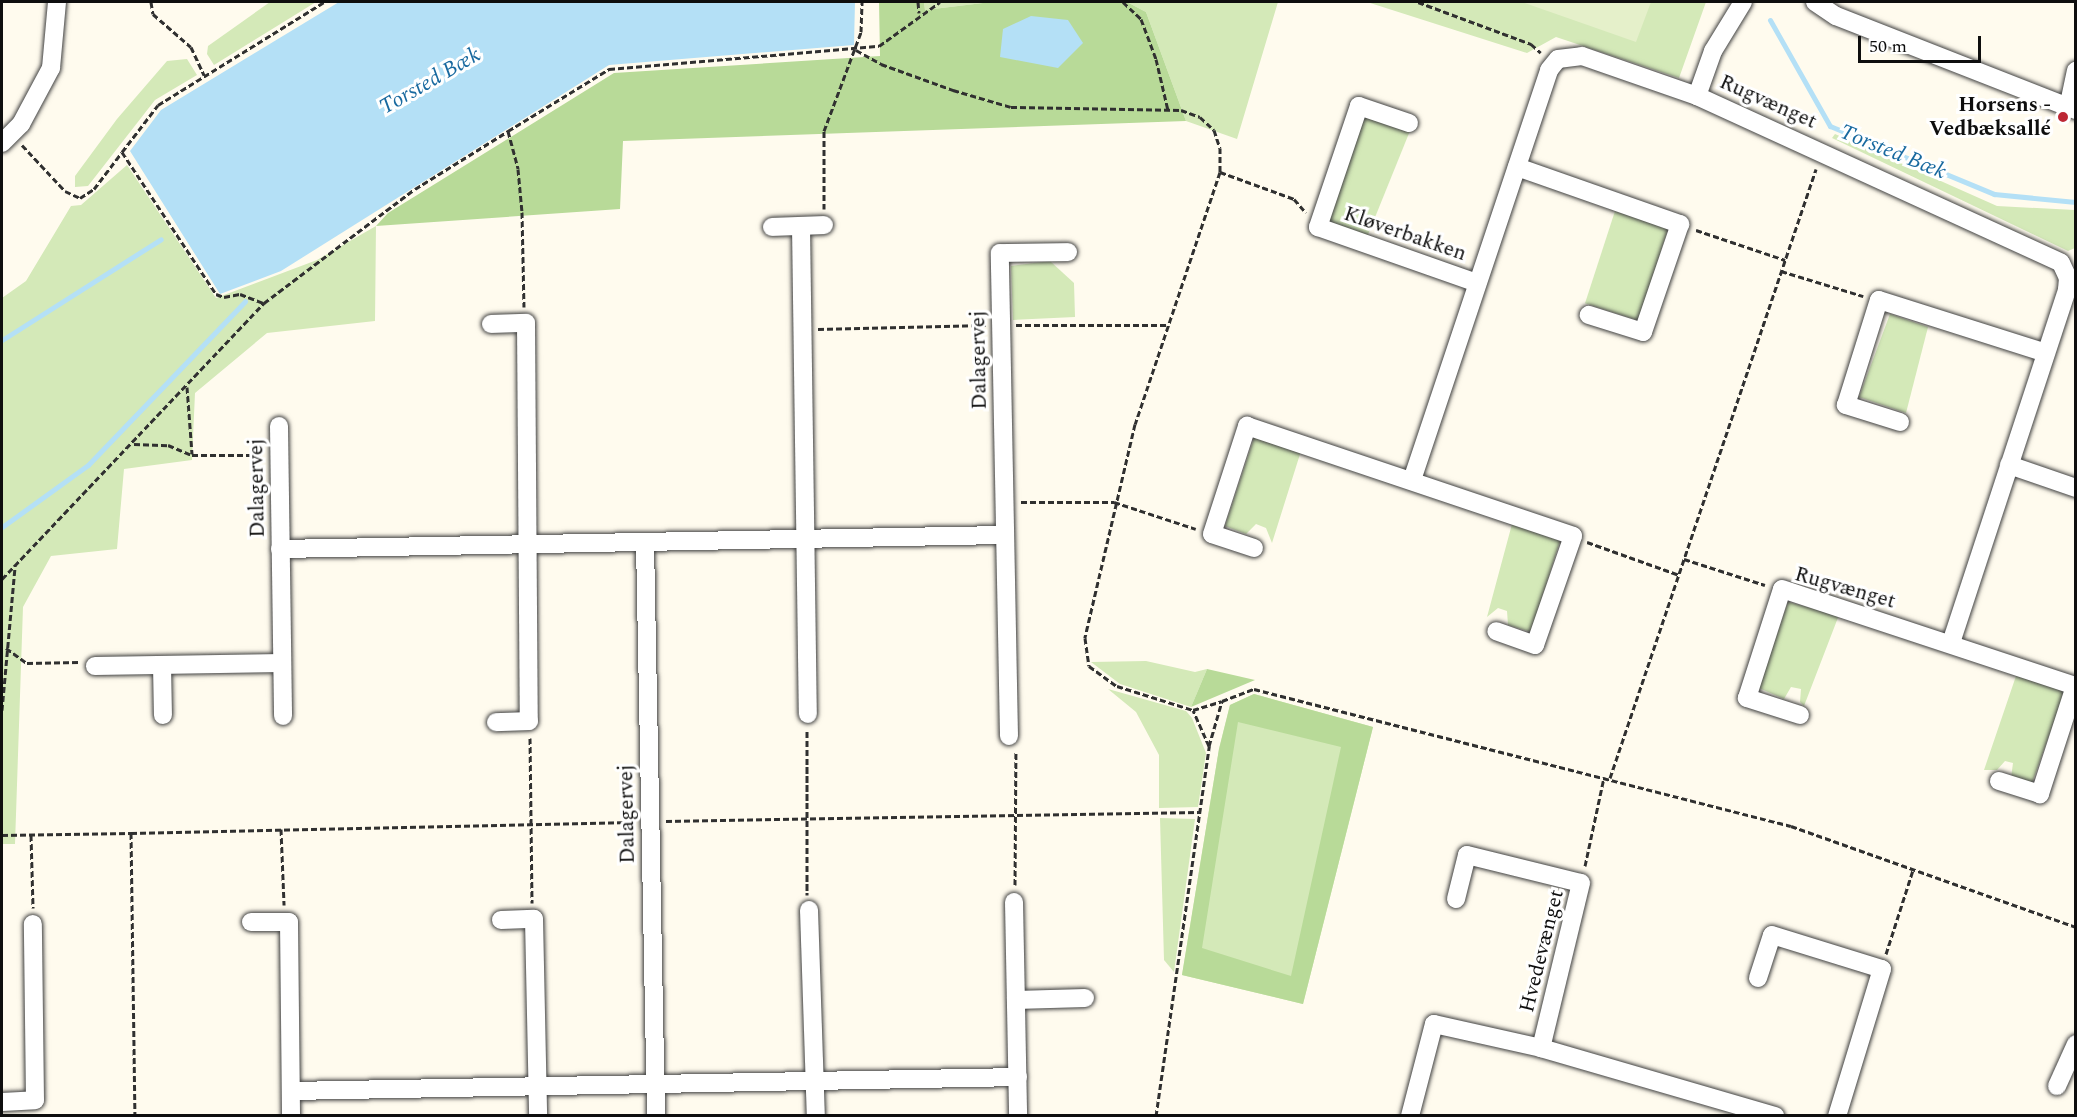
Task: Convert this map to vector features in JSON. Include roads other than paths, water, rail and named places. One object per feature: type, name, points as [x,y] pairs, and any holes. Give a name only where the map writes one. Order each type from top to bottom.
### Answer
[{"type":"street","points":[[7,139],[38,97],[51,68],[57,2]]},
{"type":"street","points":[[1697,96],[1713,51],[1743,2]]},
{"type":"street","points":[[1815,2],[1836,16],[2072,109],[2076,71]]},
{"type":"street","name":"Kløverbakken","points":[[1412,480],[1553,65],[1574,54],[1697,96]]},
{"type":"street","name":"Rugvænget","points":[[1697,96],[1822,151],[2061,263],[2068,278],[2067,290],[1951,644]]},
{"type":"street","name":"Kløverbakken","points":[[1409,123],[1359,106],[1318,227],[1477,284]]},
{"type":"street","points":[[1517,167],[1680,224],[1642,332],[1589,315]]},
{"type":"street","points":[[772,227],[824,225]]},
{"type":"street","points":[[801,226],[808,714]]},
{"type":"street","name":"Dalagervej","points":[[1009,736],[1000,254],[1068,252]]},
{"type":"street","points":[[1900,422],[1846,405],[1879,300],[2046,353]]},
{"type":"street","points":[[491,324],[526,323],[530,722],[496,722]]},
{"type":"street","name":"Dalagervej","points":[[279,426],[283,716]]},
{"type":"street","points":[[1254,548],[1212,534],[1247,426],[1573,536],[1534,645],[1496,632]]},
{"type":"street","points":[[2009,465],[2076,488]]},
{"type":"street","name":"Dalagervej","points":[[280,549],[1005,535]]},
{"type":"street","name":"Dalagervej","points":[[645,542],[656,1116]]},
{"type":"street","name":"Rugvænget","points":[[1800,715],[1747,698],[1782,589],[2075,686],[2040,794],[1999,781]]},
{"type":"street","points":[[95,666],[282,663]]},
{"type":"street","points":[[162,665],[163,716]]},
{"type":"street","name":"Hvedevænget","points":[[1456,899],[1467,855],[1581,883],[1541,1048]]},
{"type":"street","points":[[1014,902],[1018,1116]]},
{"type":"street","points":[[809,910],[816,1116]]},
{"type":"street","points":[[501,920],[534,920],[538,1116]]},
{"type":"street","points":[[250,922],[289,922],[291,1116]]},
{"type":"street","points":[[2,1102],[35,1101],[33,924]]},
{"type":"street","points":[[1758,978],[1772,935],[1882,969],[1837,1116]]},
{"type":"street","points":[[1016,1000],[1086,998]]},
{"type":"street","points":[[1410,1116],[1434,1024],[1541,1048],[1741,1111],[1775,1116]]},
{"type":"street","points":[[2057,1086],[2076,1044]]},
{"type":"street","points":[[291,1091],[1017,1077]]},
{"type":"water","points":[[339,2],[855,2],[854,45],[609,65],[281,271],[220,294],[130,151],[161,110]]},
{"type":"water","points":[[1031,16],[1068,20],[1083,43],[1058,68],[1000,57],[1003,29]]},
{"type":"waterway","name":"Torsted Bæk","points":[[1770,20],[1830,126],[1994,194],[2076,202]]},
{"type":"waterway","name":"Torsted Bæk","points":[[2,340],[161,239]]},
{"type":"waterway","points":[[2,527],[88,465],[245,301]]},
{"type":"place","name":"Horsens - Vedbæksallé","points":[[2063,117]]}]
